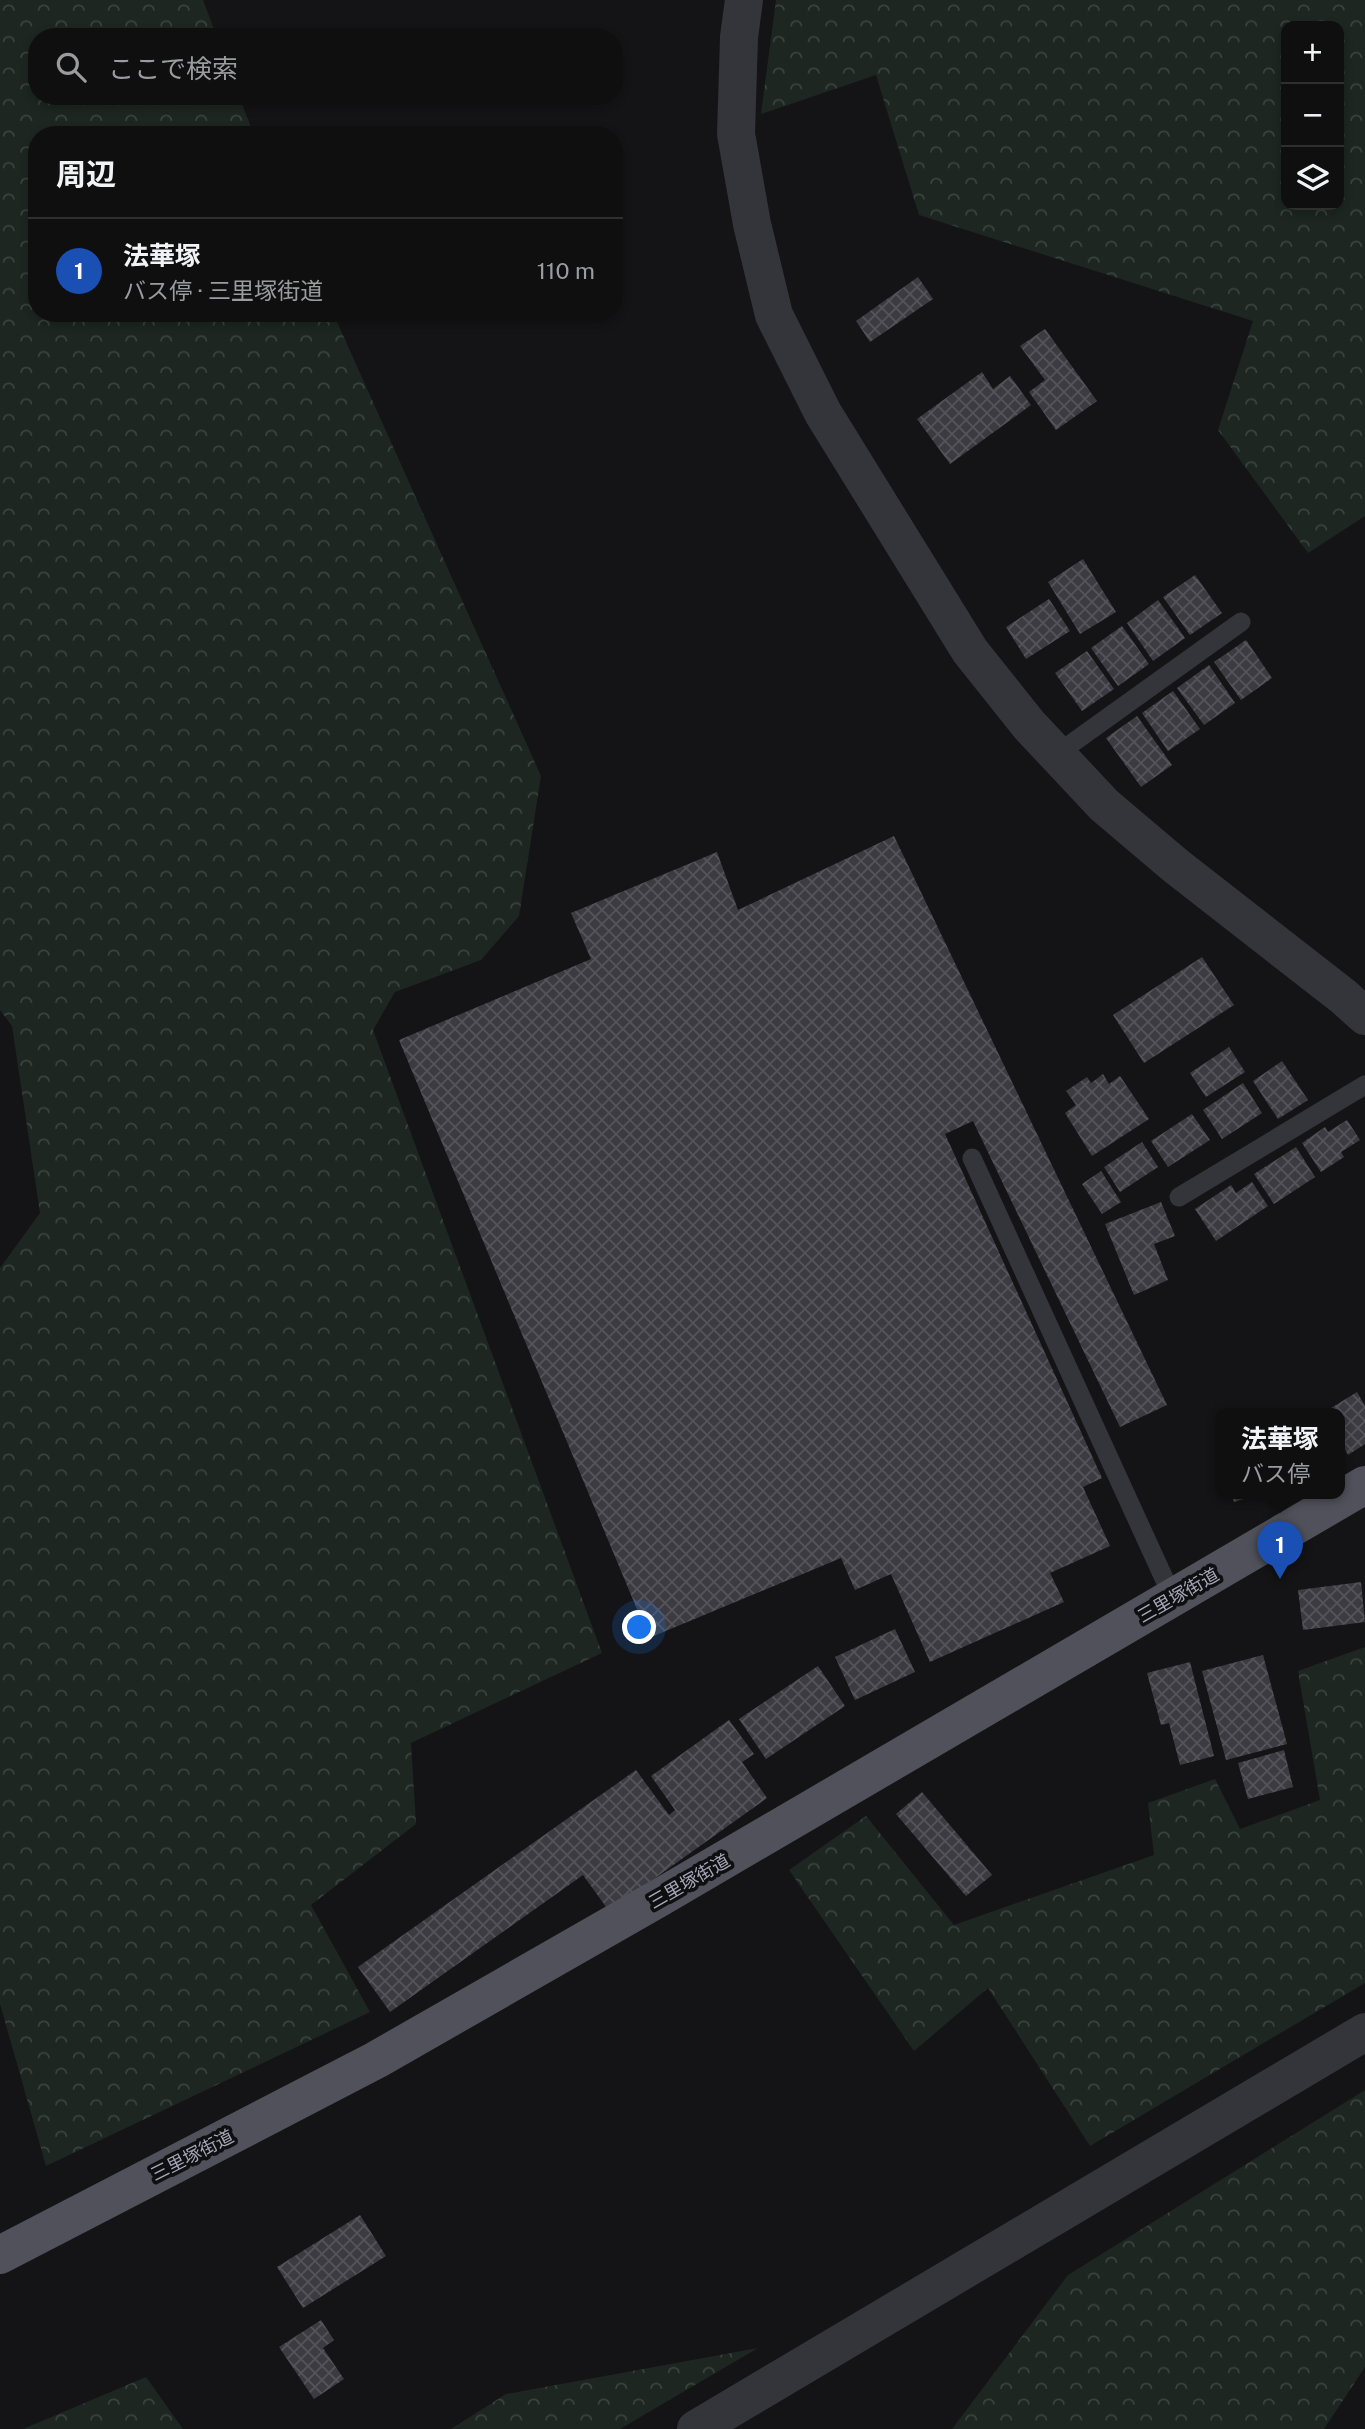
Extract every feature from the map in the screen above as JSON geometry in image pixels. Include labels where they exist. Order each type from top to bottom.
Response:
[{"type":"main road","name":"三里塚街道","points":[[1345,1497],[1365,1485]]},
{"type":"main road","name":"三里塚街道","points":[[0,2255],[376,2060],[1341,1499]]},
{"type":"street","points":[[744,0],[739,37],[736,134],[752,223],[774,315],[823,413],[970,651],[1029,724],[1104,805],[1166,858],[1365,1016]]},
{"type":"street","points":[[696,2429],[1365,2032]]},
{"type":"lane","points":[[1057,754],[1241,622]]},
{"type":"lane","points":[[1179,1197],[1365,1085]]},
{"type":"lane","points":[[972,1158],[1173,1598]]},
{"type":"green space","points":[[0,0],[203,0],[214,28],[28,28],[28,105],[242,105],[251,126],[28,126],[28,322],[337,322],[541,776],[519,916],[481,960],[395,992],[373,1030],[602,1653],[411,1743],[416,1824],[311,1905],[370,2012],[46,2166],[0,2004],[0,1268],[40,1213],[12,1026],[0,1010]]},
{"type":"green space","points":[[776,0],[1365,0],[1365,516],[1308,553],[1218,430],[1253,321],[919,215],[876,75],[761,114]]},
{"type":"green space","points":[[1365,1647],[1365,1983],[1090,2146],[988,1988],[914,2051],[789,1870],[866,1816],[954,1925],[1154,1855],[1148,1803],[1215,1779],[1240,1829],[1320,1800],[1298,1671]]},
{"type":"green space","points":[[1365,2090],[1365,2367],[1324,2429],[952,2429],[1068,2275]]},
{"type":"green space","points":[[758,2348],[620,2429],[451,2429],[506,2394]]},
{"type":"green space","points":[[146,2377],[183,2429],[23,2429]]},
{"type":"building","points":[[918,277],[933,299],[870,342],[856,321]]},
{"type":"building","points":[[1045,329],[1097,401],[1056,430],[1029,392],[1045,380],[1020,346]]},
{"type":"building","points":[[982,372],[993,389],[1010,376],[1031,405],[950,464],[917,419]]},
{"type":"building","points":[[1083,559],[1116,612],[1080,634],[1048,582]]},
{"type":"building","points":[[1195,575],[1222,613],[1190,635],[1163,597]]},
{"type":"building","points":[[1049,599],[1070,631],[1026,659],[1006,627]]},
{"type":"building","points":[[1158,600],[1185,638],[1153,661],[1127,623]]},
{"type":"building","points":[[1122,626],[1149,664],[1118,686],[1091,648]]},
{"type":"building","points":[[1246,640],[1272,678],[1241,700],[1214,662]]},
{"type":"building","points":[[1087,651],[1114,689],[1082,711],[1055,673]]},
{"type":"building","points":[[1209,665],[1235,703],[1204,725],[1177,688]]},
{"type":"building","points":[[1173,691],[1200,729],[1168,751],[1142,713]]},
{"type":"building","points":[[1137,716],[1172,765],[1141,787],[1106,738]]},
{"type":"building","points":[[894,836],[1167,1405],[1120,1427],[973,1121],[945,1134],[1102,1478],[1083,1487],[1110,1546],[1050,1573],[1064,1602],[930,1662],[891,1574],[855,1590],[841,1558],[649,1638],[399,1040],[591,959],[571,913],[717,852],[738,910]]},
{"type":"building","points":[[1202,957],[1234,1005],[1144,1063],[1113,1015]]},
{"type":"building","points":[[1229,1047],[1245,1072],[1206,1097],[1190,1073]]},
{"type":"building","points":[[1282,1061],[1308,1100],[1278,1119],[1253,1081]]},
{"type":"building","points":[[1103,1074],[1109,1084],[1120,1076],[1149,1119],[1092,1156],[1065,1113],[1076,1105],[1066,1091],[1087,1077],[1091,1083]]},
{"type":"building","points":[[1243,1083],[1262,1113],[1222,1139],[1203,1110]]},
{"type":"building","points":[[1192,1114],[1210,1140],[1168,1167],[1151,1141]]},
{"type":"building","points":[[1347,1120],[1360,1140],[1341,1152],[1344,1157],[1321,1172],[1302,1143],[1325,1127],[1328,1132]]},
{"type":"building","points":[[1142,1142],[1158,1167],[1120,1192],[1104,1167]]},
{"type":"building","points":[[1296,1147],[1315,1177],[1274,1204],[1254,1174]]},
{"type":"building","points":[[1101,1171],[1121,1202],[1102,1214],[1082,1184]]},
{"type":"building","points":[[1252,1182],[1268,1206],[1216,1241],[1195,1209],[1231,1185],[1236,1193]]},
{"type":"building","points":[[1161,1202],[1175,1236],[1154,1244],[1168,1280],[1134,1295],[1105,1224]]},
{"type":"building","points":[[1357,1392],[1365,1406],[1365,1444],[1348,1455],[1345,1450],[1345,1408],[1331,1408]]},
{"type":"building","points":[[1361,1582],[1365,1622],[1303,1630],[1298,1590]]},
{"type":"building","points":[[895,1629],[915,1672],[855,1700],[835,1657]]},
{"type":"building","points":[[1263,1655],[1287,1744],[1226,1760],[1202,1671]]},
{"type":"building","points":[[1190,1662],[1214,1756],[1180,1765],[1169,1723],[1161,1725],[1147,1673]]},
{"type":"building","points":[[818,1666],[845,1706],[766,1759],[739,1719]]},
{"type":"building","points":[[729,1720],[754,1754],[742,1762],[767,1798],[609,1911],[583,1875],[390,2012],[358,1967],[636,1770],[669,1815],[675,1810],[651,1776]]},
{"type":"building","points":[[1284,1750],[1293,1787],[1248,1799],[1238,1763]]},
{"type":"building","points":[[922,1792],[992,1875],[966,1896],[896,1814]]},
{"type":"building","points":[[360,2215],[386,2256],[303,2308],[277,2267]]},
{"type":"building","points":[[321,2320],[334,2340],[323,2348],[344,2379],[314,2399],[279,2347]]},
{"type":"place","name":"法華塚","points":[[1280,1579]]}]
